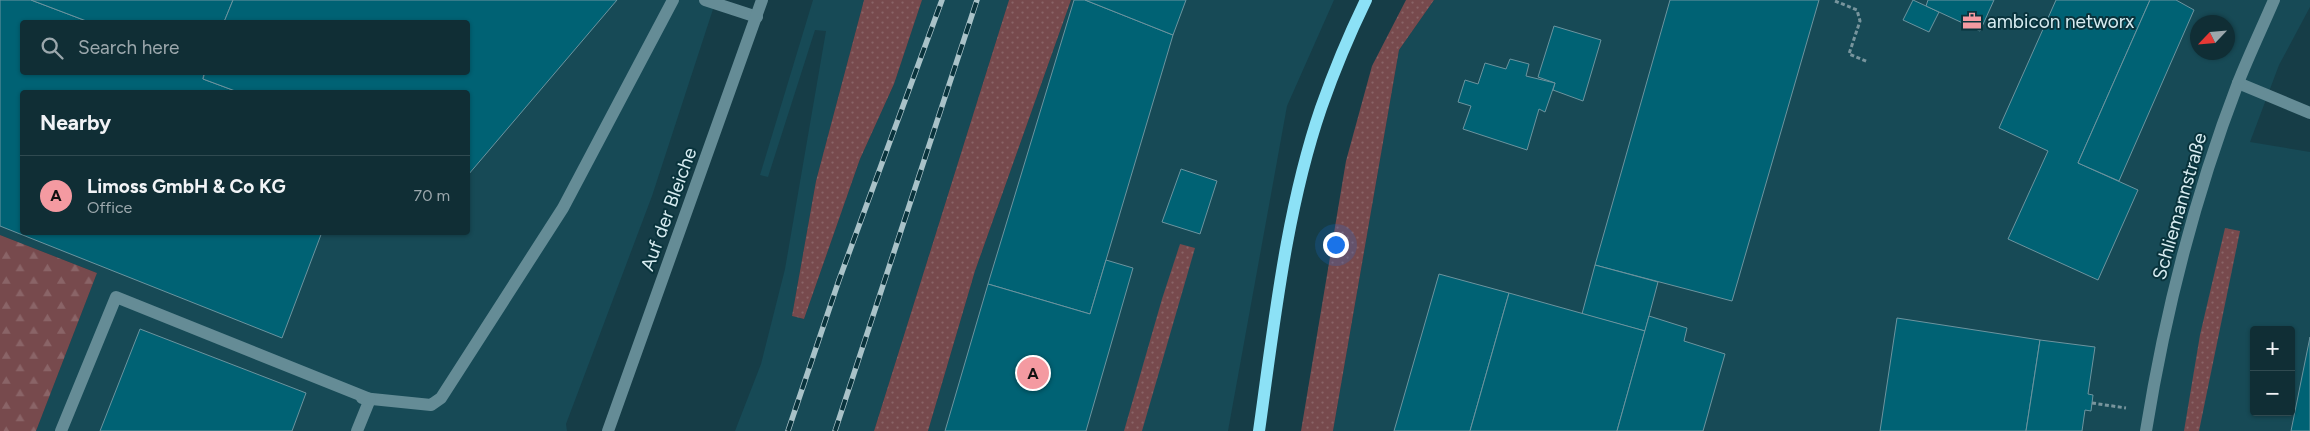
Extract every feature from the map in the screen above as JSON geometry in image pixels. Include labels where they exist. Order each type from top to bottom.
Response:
[{"type":"main road","points":[[1259,431],[1285,258],[1302,177],[1321,110],[1346,43],[1366,0]]},
{"type":"street","points":[[61,431],[116,297],[366,398],[431,405],[441,398],[563,208],[673,0]]},
{"type":"street","points":[[705,0],[757,17]]},
{"type":"street","name":"Auf der Bleiche","points":[[608,431],[762,0]]},
{"type":"street","name":"Schliemannstraße","points":[[2146,431],[2162,341],[2188,235],[2238,83],[2274,0]]},
{"type":"street","points":[[2238,83],[2310,113]]},
{"type":"street","points":[[357,431],[366,398]]},
{"type":"path","points":[[1835,1],[1857,10],[1860,22],[1849,54],[1868,62]]},
{"type":"path","points":[[2092,403],[2149,412]]},
{"type":"shaded area","points":[[0,0],[716,0],[652,196],[566,424],[567,431],[36,431],[97,273],[0,235]]},
{"type":"shaded area","points":[[813,0],[864,0],[816,181],[792,316],[804,319],[860,159],[894,84],[922,0],[1009,0],[874,431],[735,431],[761,364],[785,269],[826,31],[815,30],[768,177],[760,175]]},
{"type":"shaded area","points":[[1071,0],[1334,0],[1287,106],[1228,431],[928,431],[975,271]]},
{"type":"shaded area","points":[[1434,0],[2310,0],[2310,7],[2279,65],[2250,142],[2310,152],[2310,431],[1333,431],[1399,50]]},
{"type":"green space","points":[[864,0],[922,0],[894,84],[860,159],[804,319],[792,316],[816,181]]},
{"type":"green space","points":[[1009,0],[1071,0],[975,271],[928,431],[874,431]]},
{"type":"green space","points":[[1406,0],[1434,0],[1399,50],[1333,431],[1301,431],[1346,161],[1372,66]]},
{"type":"green space","points":[[2225,228],[2240,231],[2199,431],[2184,431],[2200,335]]},
{"type":"green space","points":[[0,235],[97,273],[36,431],[0,431]]},
{"type":"green space","points":[[1180,244],[1195,248],[1142,431],[1124,431],[1162,299]]},
{"type":"building","points":[[0,0],[31,0],[84,20],[20,20],[20,75],[204,75],[203,79],[233,90],[20,90],[20,234],[0,226]]},
{"type":"building","points":[[31,0],[233,0],[225,20],[84,20]]},
{"type":"building","points":[[233,0],[617,0],[470,173],[470,90],[233,90],[203,79],[204,75],[470,75],[470,20],[225,20]]},
{"type":"building","points":[[1074,0],[1085,0],[1173,35],[1090,314],[988,284]]},
{"type":"building","points":[[1085,0],[1186,0],[1173,35]]},
{"type":"building","points":[[1670,0],[1819,0],[1732,301],[1595,265]]},
{"type":"building","points":[[1913,0],[1939,12],[1929,32],[1903,20]]},
{"type":"building","name":"ambicon networx","points":[[1928,0],[1994,0],[1980,31],[1926,6]]},
{"type":"building","points":[[2056,0],[2150,0],[2078,163],[2138,190],[2098,280],[2008,239],[2048,151],[1999,128]]},
{"type":"building","points":[[2150,0],[2176,0],[2194,10],[2190,15],[2190,19],[2119,181],[2078,163]]},
{"type":"building","points":[[1554,26],[1601,40],[1583,101],[1553,90],[1555,83],[1538,77]]},
{"type":"building","points":[[1510,59],[1529,64],[1526,76],[1555,83],[1545,112],[1539,109],[1527,150],[1463,129],[1471,106],[1458,102],[1465,80],[1478,84],[1485,63],[1506,69]]},
{"type":"building","points":[[1181,169],[1217,181],[1200,234],[1162,222]]},
{"type":"building","points":[[23,235],[321,235],[282,338]]},
{"type":"building","points":[[1106,260],[1133,268],[1086,431],[945,431],[988,284],[1090,314]]},
{"type":"building","points":[[1595,265],[1658,282],[1645,331],[1582,314]]},
{"type":"building","points":[[1439,274],[1509,293],[1470,431],[1394,431]]},
{"type":"building","points":[[1509,293],[1645,331],[1617,431],[1470,431]]},
{"type":"building","points":[[1649,316],[1687,328],[1684,341],[1725,354],[1703,431],[1617,431]]},
{"type":"building","points":[[1897,318],[2040,340],[2026,431],[1880,431]]},
{"type":"building","points":[[140,329],[306,393],[292,431],[100,431]]},
{"type":"building","points":[[2310,337],[2310,431],[2291,431]]},
{"type":"building","points":[[2040,340],[2095,347],[2088,394],[2093,395],[2091,411],[2085,410],[2082,431],[2026,431]]},
{"type":"railway","points":[[788,431],[839,280],[942,0]]},
{"type":"railway","points":[[835,431],[977,0]]},
{"type":"place","name":"ambicon networx","points":[[1972,21]]},
{"type":"place","name":"Limoss GmbH & Co KG","points":[[1033,373]]}]
